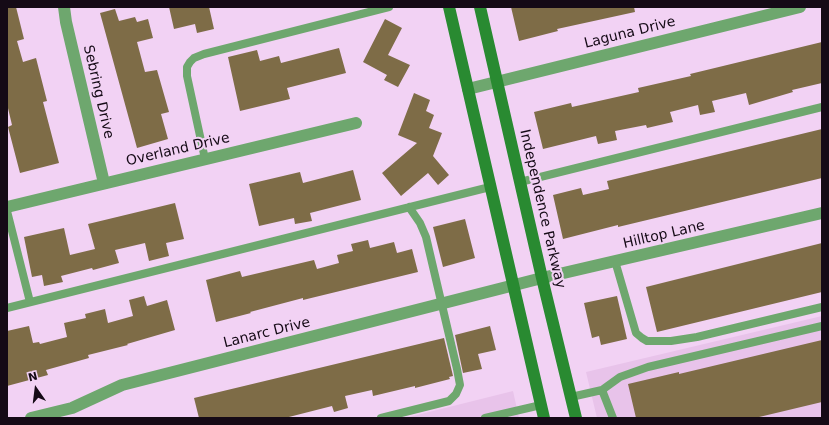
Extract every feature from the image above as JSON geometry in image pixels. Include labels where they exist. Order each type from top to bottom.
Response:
[{"type":"main road","points":[[449,7],[544,418]]},
{"type":"main road","name":"Independence Parkway","points":[[480,7],[542,278],[576,418]]},
{"type":"street","name":"Sebring Drive","points":[[64,7],[66,22],[104,183]]},
{"type":"street","name":"Laguna Drive","points":[[468,89],[800,7]]},
{"type":"street","name":"Overland Drive","points":[[7,207],[356,123]]},
{"type":"street","name":"Hilltop Lane","points":[[514,286],[542,278],[822,213]]},
{"type":"street","name":"Lanarc Drive","points":[[30,418],[72,408],[122,385],[514,286]]},
{"type":"lane","points":[[205,159],[186,76],[187,67],[194,58],[204,54],[389,7]]},
{"type":"lane","points":[[520,182],[822,107]]},
{"type":"lane","points":[[7,308],[490,187]]},
{"type":"lane","points":[[381,418],[449,401],[456,394],[460,385],[458,369],[441,304],[426,237],[420,223],[410,207]]},
{"type":"lane","points":[[7,211],[30,302]]},
{"type":"lane","points":[[615,261],[636,332],[647,341],[671,341],[698,337],[822,308]]},
{"type":"lane","points":[[571,397],[602,390],[620,377],[648,367],[822,326]]},
{"type":"lane","points":[[602,390],[613,418]]},
{"type":"lane","points":[[485,418],[498,417],[541,405]]},
{"type":"shaded area","points":[[822,316],[822,418],[597,418],[586,372]]},
{"type":"shaded area","points":[[513,391],[519,418],[405,418]]},
{"type":"building","points":[[7,7],[16,7],[24,39],[17,41],[23,62],[36,58],[47,101],[43,102],[59,163],[20,173],[8,127],[12,125],[7,104]]},
{"type":"building","points":[[169,7],[209,7],[214,29],[197,33],[195,24],[174,29]]},
{"type":"building","points":[[511,7],[634,7],[635,12],[557,29],[558,31],[519,41]]},
{"type":"building","points":[[115,9],[119,21],[135,17],[137,22],[148,19],[153,38],[137,42],[145,72],[157,70],[169,112],[161,114],[168,139],[137,148],[100,13]]},
{"type":"building","points":[[385,19],[402,28],[388,55],[410,65],[398,87],[384,80],[387,75],[363,62]]},
{"type":"building","points":[[822,42],[822,83],[792,90],[793,92],[749,105],[746,93],[712,101],[715,112],[700,115],[698,105],[670,112],[673,122],[647,128],[646,125],[615,131],[617,140],[598,144],[596,136],[543,149],[534,112],[571,103],[572,107],[639,92],[638,88],[691,76],[690,74]]},
{"type":"building","points":[[339,48],[346,73],[287,88],[290,99],[240,111],[228,57],[257,50],[260,61],[279,56],[281,63]]},
{"type":"building","points":[[414,93],[430,100],[426,111],[434,115],[429,128],[442,133],[433,156],[449,175],[438,185],[428,173],[401,196],[382,173],[417,143],[398,135]]},
{"type":"building","points":[[822,129],[822,178],[563,239],[553,195],[581,188],[583,195],[609,189],[607,181]]},
{"type":"building","points":[[353,170],[361,200],[310,213],[312,221],[295,224],[294,218],[259,226],[249,184],[300,172],[303,183]]},
{"type":"building","points":[[175,203],[184,239],[166,243],[169,256],[149,261],[145,243],[115,250],[119,263],[61,276],[63,282],[44,286],[42,275],[32,277],[24,237],[64,228],[70,255],[95,249],[88,224]]},
{"type":"building","points":[[465,219],[475,258],[443,267],[433,227]]},
{"type":"building","points":[[368,240],[370,248],[394,242],[397,253],[412,249],[418,272],[303,300],[303,298],[216,322],[206,280],[240,271],[242,277],[314,260],[317,269],[339,263],[337,255],[353,251],[351,244]]},
{"type":"building","points":[[822,243],[822,292],[657,332],[646,287]]},
{"type":"building","points":[[144,296],[147,306],[167,300],[175,330],[127,344],[128,345],[88,355],[89,358],[46,370],[48,375],[7,386],[7,331],[29,326],[33,343],[39,342],[40,344],[67,337],[64,323],[86,318],[85,314],[105,309],[108,323],[133,316],[129,300]]},
{"type":"building","points":[[617,296],[627,339],[601,345],[599,336],[592,338],[584,303]]},
{"type":"building","points":[[490,326],[496,350],[478,354],[482,369],[463,373],[455,335]]},
{"type":"building","points":[[444,338],[453,376],[449,377],[450,379],[415,388],[415,386],[373,396],[372,390],[345,396],[348,408],[334,412],[332,406],[285,418],[199,418],[194,398]]},
{"type":"building","points":[[822,340],[822,402],[755,418],[636,418],[628,384],[679,372],[679,374]]}]
